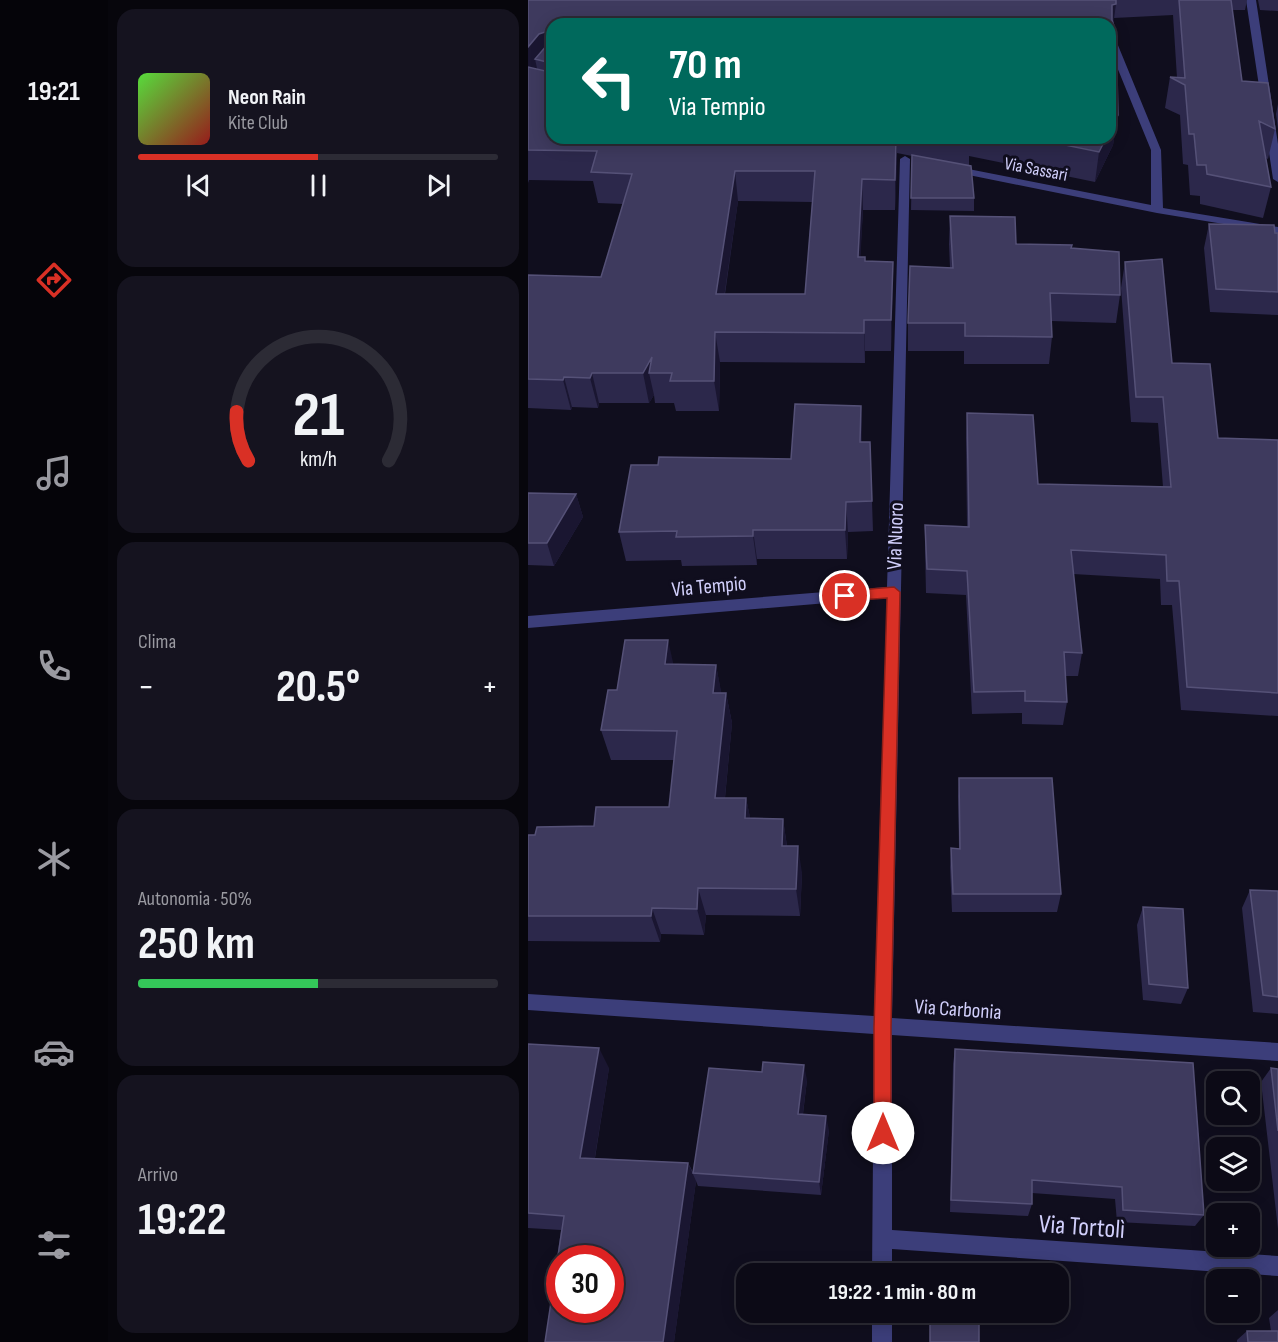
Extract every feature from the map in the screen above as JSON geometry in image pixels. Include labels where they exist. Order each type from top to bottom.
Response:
[{"type":"street","points":[[1251,0],[1278,179]]},
{"type":"street","points":[[1116,53],[1156,150],[1157,210]]},
{"type":"street","name":"Via Nuoro","points":[[882,1263],[883,1027],[905,159]]},
{"type":"street","name":"Via Sassari","points":[[940,166],[1157,210],[1278,230]]},
{"type":"street","name":"Via Tempio","points":[[528,622],[894,592]]},
{"type":"street","name":"Via Carbonia","points":[[528,1002],[1278,1052]]},
{"type":"street","name":"Via Tortolì","points":[[883,1239],[1278,1266]]},
{"type":"street","points":[[882,1323],[882,1342]]},
{"type":"building","points":[[528,0],[1116,0],[1116,4],[1112,5],[1112,18],[546,18],[546,33],[539,34],[528,47]]},
{"type":"building","points":[[1179,0],[1231,0],[1242,81],[1268,83],[1275,129],[1259,121],[1271,187],[1207,174],[1206,165],[1197,165],[1194,134],[1189,134],[1185,85],[1170,77],[1185,78]]},
{"type":"building","points":[[1116,32],[1118,115],[1116,119]]},
{"type":"building","points":[[546,46],[546,62],[535,59]]},
{"type":"building","points":[[528,67],[545,71],[546,144],[896,144],[895,180],[862,179],[858,257],[865,257],[865,261],[893,262],[891,320],[864,320],[864,333],[715,332],[714,381],[670,381],[672,373],[649,373],[652,357],[643,373],[592,373],[590,378],[564,377],[563,380],[528,379],[528,275],[601,277],[632,174],[591,172],[597,151],[528,150]],"holes":[[[735,171],[815,171],[805,294],[716,294]]]},
{"type":"building","points":[[1060,144],[1103,144],[1099,152]]},
{"type":"building","points":[[912,155],[971,166],[974,198],[911,198]]},
{"type":"building","points":[[950,216],[1015,217],[1016,244],[1072,245],[1071,248],[1119,252],[1120,295],[1050,293],[1052,337],[965,336],[965,323],[908,323],[910,266],[953,268]]},
{"type":"building","points":[[1209,224],[1274,225],[1275,233],[1278,233],[1278,292],[1216,289]]},
{"type":"building","points":[[1162,259],[1172,363],[1210,364],[1218,438],[1278,440],[1278,693],[1187,687],[1179,581],[1167,581],[1166,555],[1071,550],[1082,653],[1064,652],[1067,702],[1025,701],[1025,691],[974,692],[967,571],[927,569],[925,525],[969,527],[967,413],[1033,415],[1038,484],[1171,487],[1163,397],[1136,397],[1125,262]]},
{"type":"building","points":[[795,404],[861,406],[860,442],[870,442],[872,501],[846,502],[845,530],[753,530],[753,536],[676,537],[677,531],[619,532],[631,465],[658,465],[659,457],[791,459]]},
{"type":"building","points":[[528,493],[576,494],[547,543],[528,543]]},
{"type":"building","points":[[625,640],[668,640],[665,664],[716,665],[713,693],[726,693],[715,798],[746,798],[745,818],[783,819],[782,846],[798,846],[796,889],[698,888],[697,909],[652,908],[651,916],[528,916],[528,835],[535,835],[537,827],[594,826],[596,807],[669,807],[677,731],[601,730],[608,690],[617,690]]},
{"type":"building","points":[[959,778],[1052,778],[1061,894],[953,894],[951,848],[960,849]]},
{"type":"building","points":[[1250,890],[1278,891],[1278,997],[1263,995]]},
{"type":"building","points":[[1143,907],[1183,909],[1188,988],[1149,984]]},
{"type":"building","points":[[528,1044],[599,1048],[580,1158],[688,1163],[663,1342],[545,1342],[548,1323],[624,1323],[624,1245],[560,1245],[564,1216],[528,1213]]},
{"type":"building","points":[[955,1049],[1193,1063],[1204,1215],[1123,1210],[1122,1187],[1032,1180],[1032,1204],[951,1200]]},
{"type":"building","points":[[763,1062],[804,1065],[798,1114],[826,1116],[819,1182],[693,1173],[709,1068],[762,1072]]},
{"type":"building","points":[[1271,1068],[1278,1069],[1278,1131]]},
{"type":"building","points":[[930,1323],[979,1323],[979,1342],[930,1342]]},
{"type":"building","points":[[1247,1331],[1278,1331],[1278,1342],[1248,1342]]},
{"type":"route","points":[[845,596],[894,592],[883,1027],[883,1133]]}]
